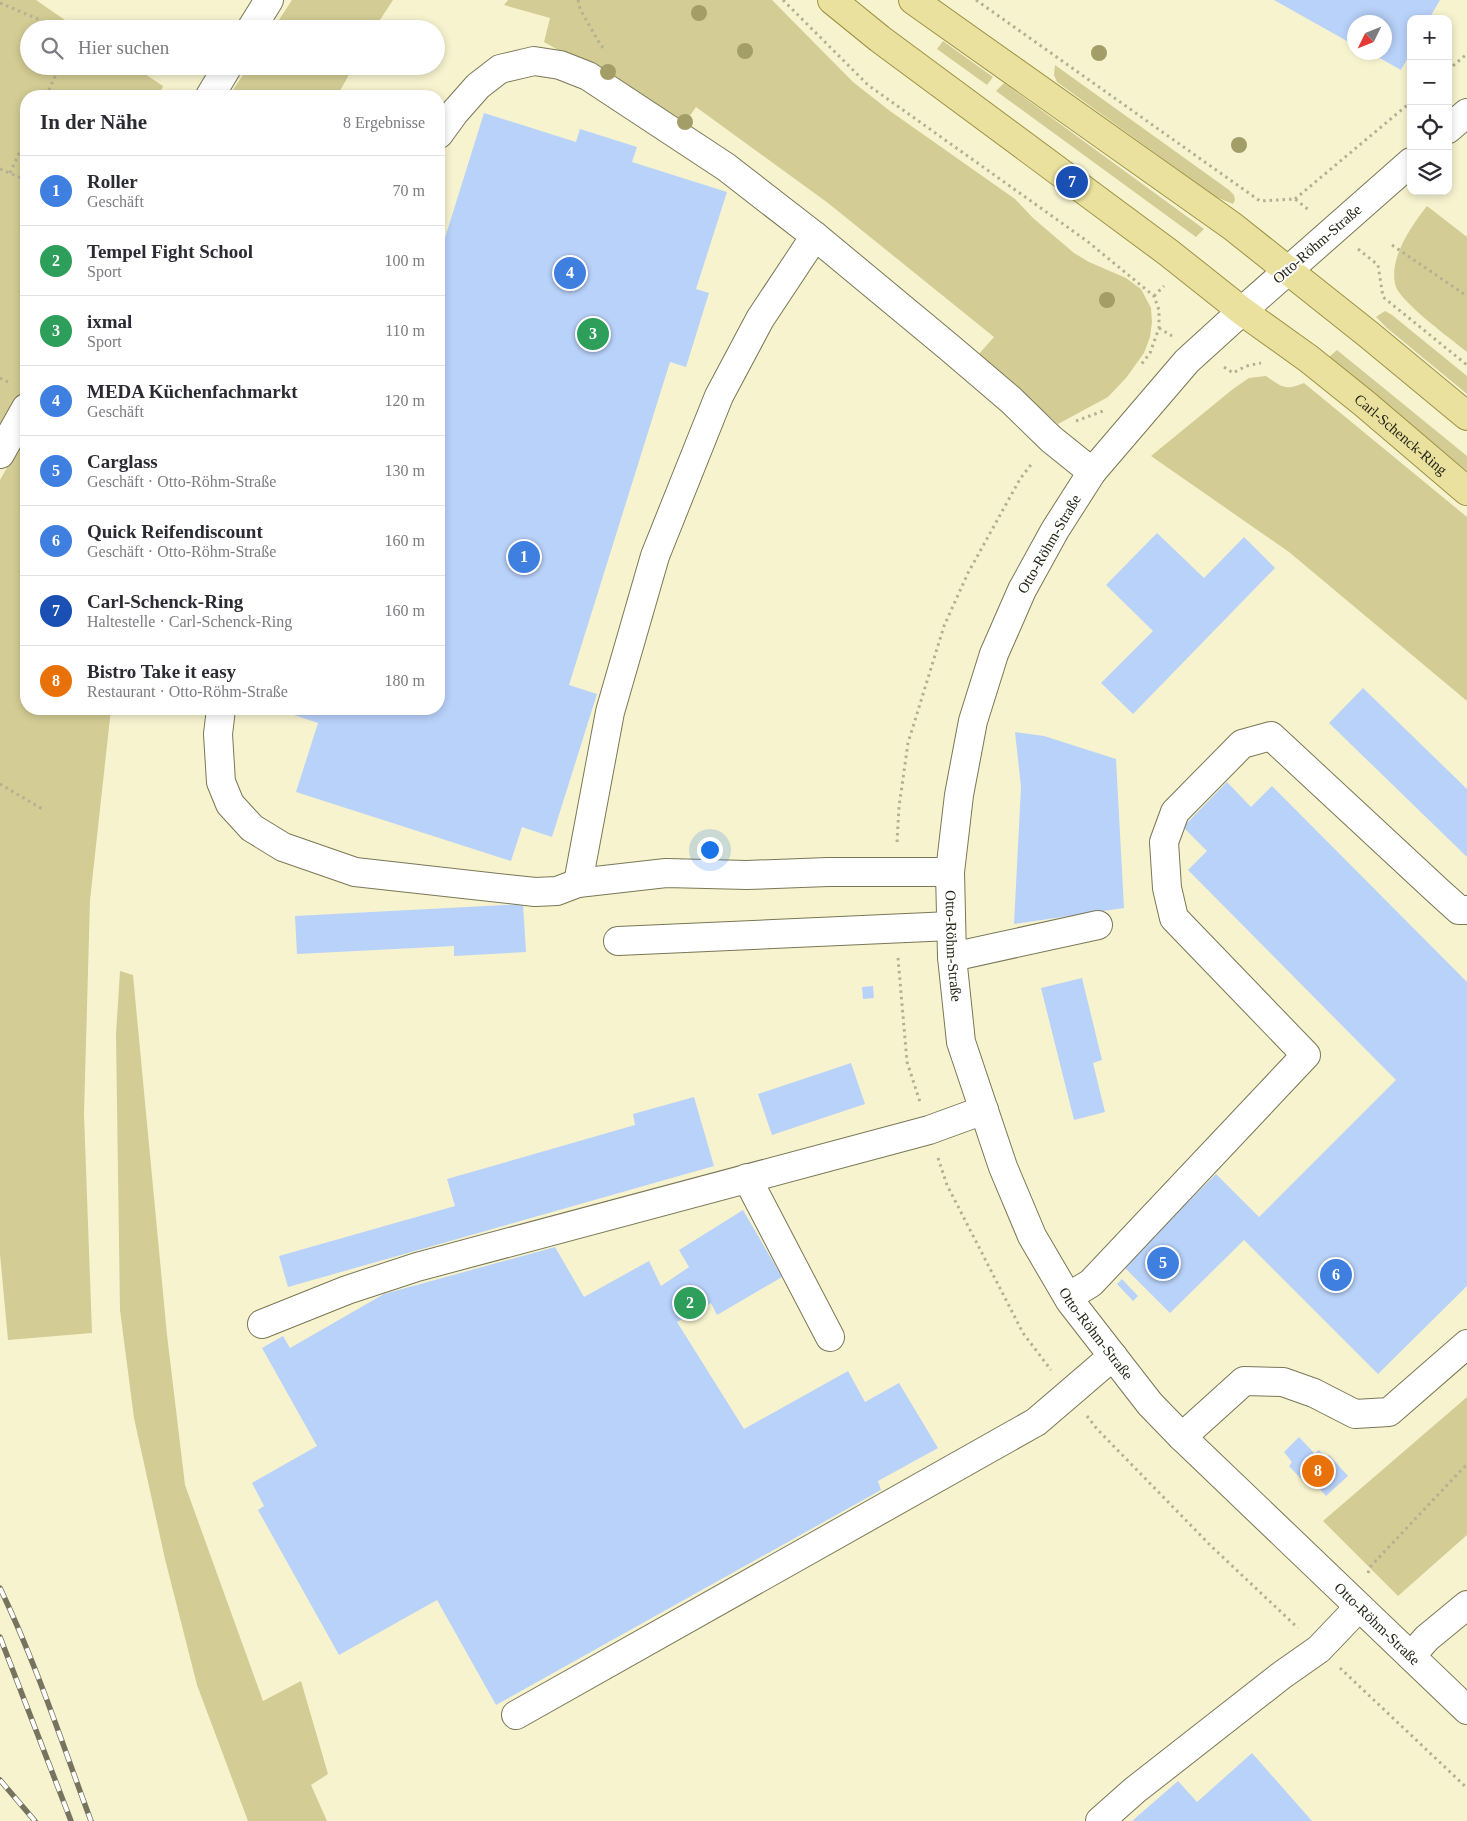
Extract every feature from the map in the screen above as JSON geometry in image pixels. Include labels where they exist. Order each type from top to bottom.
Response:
[{"type":"main road","name":"Carl-Schenck-Ring","points":[[832,0],[888,45],[1169,253],[1242,311],[1309,359],[1467,491]]},
{"type":"main road","points":[[913,0],[1232,226],[1368,334],[1467,416]]},
{"type":"street","points":[[257,20],[269,0]]},
{"type":"street","points":[[445,126],[478,86],[500,69],[534,61],[560,66],[588,76],[726,167],[815,236],[1011,400],[1051,439],[1092,472]]},
{"type":"street","points":[[214,90],[223,75]]},
{"type":"street","points":[[1452,126],[1467,113]]},
{"type":"street","name":"Otto-Röhm-Straße","points":[[1407,165],[1287,270],[1174,375],[1092,472],[1055,530],[1022,590],[994,654],[972,721],[959,795],[950,872],[952,957],[961,1042],[1003,1167],[1032,1236],[1068,1297],[1150,1404],[1182,1437],[1467,1710]]},
{"type":"street","points":[[578,884],[610,712],[655,556],[718,396],[760,320],[815,236]]},
{"type":"street","points":[[0,454],[20,419]]},
{"type":"street","points":[[220,715],[218,734],[221,782],[230,804],[252,828],[283,848],[355,872],[535,892],[557,891],[578,884],[666,873],[747,875],[950,872]]},
{"type":"street","points":[[1068,1297],[1091,1283],[1306,1055],[1174,918],[1170,903],[1164,842],[1175,812],[1242,744],[1271,736],[1459,910],[1467,910]]},
{"type":"street","points":[[952,957],[1098,925]]},
{"type":"street","points":[[618,942],[951,926]]},
{"type":"street","points":[[262,1324],[347,1290],[417,1266],[929,1130],[984,1110]]},
{"type":"street","points":[[746,1178],[830,1338]]},
{"type":"street","points":[[1182,1437],[1244,1381],[1283,1382],[1314,1393],[1355,1414],[1389,1412],[1467,1344]]},
{"type":"street","points":[[516,1715],[1036,1422],[1113,1356]]},
{"type":"street","points":[[1411,1656],[1427,1638],[1467,1605]]},
{"type":"street","points":[[1100,1821],[1166,1766],[1282,1675],[1319,1649],[1359,1607]]},
{"type":"path","points":[[783,0],[868,85],[1087,241],[1155,294],[1161,329],[1150,353],[1139,368]]},
{"type":"path","points":[[976,0],[1260,201],[1295,199],[1407,105]]},
{"type":"path","points":[[0,3],[41,20]]},
{"type":"path","points":[[1452,67],[1467,54]]},
{"type":"path","points":[[49,90],[56,75]]},
{"type":"path","points":[[10,173],[20,151]]},
{"type":"path","points":[[0,169],[20,177]]},
{"type":"path","points":[[1295,199],[1305,207]]},
{"type":"path","points":[[1392,245],[1467,296]]},
{"type":"path","points":[[1368,257],[1378,265],[1383,297],[1467,365]]},
{"type":"path","points":[[1222,366],[1233,373],[1246,366],[1261,362],[1268,366]]},
{"type":"path","points":[[896,872],[899,807],[908,743],[944,626],[968,573],[1020,479],[1051,439],[1064,426],[1105,411]]},
{"type":"path","points":[[0,784],[44,810]]},
{"type":"path","points":[[896,928],[907,1062],[947,1185],[1023,1333],[1097,1428],[1198,1532],[1467,1788]]},
{"type":"path","points":[[1367,1580],[1370,1567],[1467,1464]]},
{"type":"shaded area","points":[[0,0],[36,0],[65,20],[20,20],[20,75],[146,75],[163,86],[161,90],[20,90],[20,397],[0,441]]},
{"type":"shaded area","points":[[292,0],[393,0],[380,20],[279,20]]},
{"type":"shaded area","points":[[508,0],[772,0],[853,82],[890,111],[1015,199],[1033,218],[1074,253],[1089,262],[1126,278],[1141,289],[1151,308],[1152,322],[1150,337],[1144,353],[1126,378],[1108,397],[1058,424],[979,354],[994,337],[828,203],[696,107],[680,130],[588,67],[544,42],[550,18],[504,5]]},
{"type":"shaded area","points":[[943,41],[993,77],[987,85],[937,49]]},
{"type":"shaded area","points":[[1055,65],[1229,190],[1234,195],[1235,200],[1233,204],[1216,197],[1057,82],[1054,75]]},
{"type":"shaded area","points":[[243,75],[349,75],[340,90],[233,90]]},
{"type":"shaded area","points":[[1004,83],[1204,229],[1196,237],[996,91]]},
{"type":"shaded area","points":[[1427,206],[1467,237],[1467,352],[1407,302],[1396,287],[1394,277],[1395,266],[1402,243]]},
{"type":"shaded area","points":[[1385,311],[1467,376],[1467,394],[1376,317]]},
{"type":"shaded area","points":[[1337,350],[1467,456],[1467,471],[1328,358]]},
{"type":"shaded area","points":[[1266,376],[1284,387],[1292,387],[1304,383],[1467,517],[1467,701],[1289,552],[1151,456],[1233,389],[1249,378]]},
{"type":"shaded area","points":[[20,445],[20,715],[110,715],[90,900],[84,1114],[92,1333],[8,1340],[0,1254],[0,480]]},
{"type":"shaded area","points":[[120,971],[133,975],[167,1335],[185,1485],[263,1701],[301,1681],[328,1774],[311,1785],[327,1821],[248,1821],[197,1685],[165,1559],[134,1418],[120,1310],[116,1034]]},
{"type":"shaded area","points":[[1467,1397],[1467,1535],[1398,1596],[1323,1521]]},
{"type":"building","points":[[1274,0],[1440,0],[1431,15],[1407,15],[1407,59],[1401,70],[1383,60],[1392,60],[1392,15],[1347,15],[1347,41]]},
{"type":"building","points":[[484,113],[576,142],[580,129],[637,147],[632,162],[727,192],[696,289],[709,293],[686,367],[670,362],[569,685],[597,694],[552,837],[522,827],[511,861],[296,792],[318,723],[294,715],[445,715],[445,238]]},
{"type":"building","points":[[1157,533],[1204,578],[1244,537],[1275,568],[1133,714],[1101,683],[1153,631],[1106,585]]},
{"type":"building","points":[[1363,688],[1467,789],[1467,857],[1329,723]]},
{"type":"building","points":[[1015,732],[1044,736],[1116,759],[1124,908],[1014,924],[1021,787]]},
{"type":"building","points":[[1227,782],[1251,807],[1272,786],[1467,982],[1467,1286],[1378,1374],[1244,1240],[1170,1313],[1123,1266],[1216,1174],[1259,1217],[1396,1080],[1188,870],[1207,851],[1183,827]]},
{"type":"building","points":[[523,904],[526,952],[454,956],[454,946],[297,954],[295,916]]},
{"type":"building","points":[[1082,978],[1102,1060],[1093,1063],[1105,1112],[1074,1120],[1041,988]]},
{"type":"building","points":[[873,986],[874,998],[863,999],[862,987]]},
{"type":"building","points":[[851,1063],[865,1104],[772,1135],[758,1094]]},
{"type":"building","points":[[694,1097],[714,1166],[288,1287],[279,1256],[455,1206],[447,1179],[635,1125],[633,1114]]},
{"type":"building","points":[[743,1210],[782,1277],[717,1315],[711,1303],[677,1322],[744,1429],[848,1371],[865,1402],[899,1383],[938,1448],[878,1481],[881,1490],[496,1705],[437,1600],[339,1655],[258,1510],[264,1506],[252,1483],[317,1446],[262,1348],[283,1336],[290,1348],[384,1294],[555,1247],[584,1297],[649,1261],[661,1286],[689,1267],[679,1250]]},
{"type":"building","points":[[1122,1279],[1138,1296],[1133,1301],[1117,1284]]},
{"type":"building","points":[[1299,1437],[1315,1454],[1319,1450],[1325,1458],[1329,1455],[1348,1476],[1326,1496],[1308,1476],[1303,1481],[1289,1466],[1292,1462],[1284,1452]]},
{"type":"building","points":[[1252,1753],[1312,1821],[1132,1821],[1178,1781],[1197,1802]]},
{"type":"railway","points":[[0,1588],[37,1674],[91,1821]]},
{"type":"railway","points":[[0,1637],[71,1821]]},
{"type":"railway","points":[[0,1780],[35,1821]]},
{"type":"place","name":"Carl-Schenck-Ring","points":[[1072,182]]},
{"type":"place","name":"MEDA Küchenfachmarkt","points":[[570,273]]},
{"type":"place","name":"ixmal","points":[[593,334]]},
{"type":"place","name":"Roller","points":[[524,557]]},
{"type":"place","name":"Carglass","points":[[1163,1263]]},
{"type":"place","name":"Quick Reifendiscount","points":[[1336,1275]]},
{"type":"place","name":"Tempel Fight School","points":[[690,1303]]},
{"type":"place","name":"Bistro Take it easy","points":[[1318,1471]]}]
